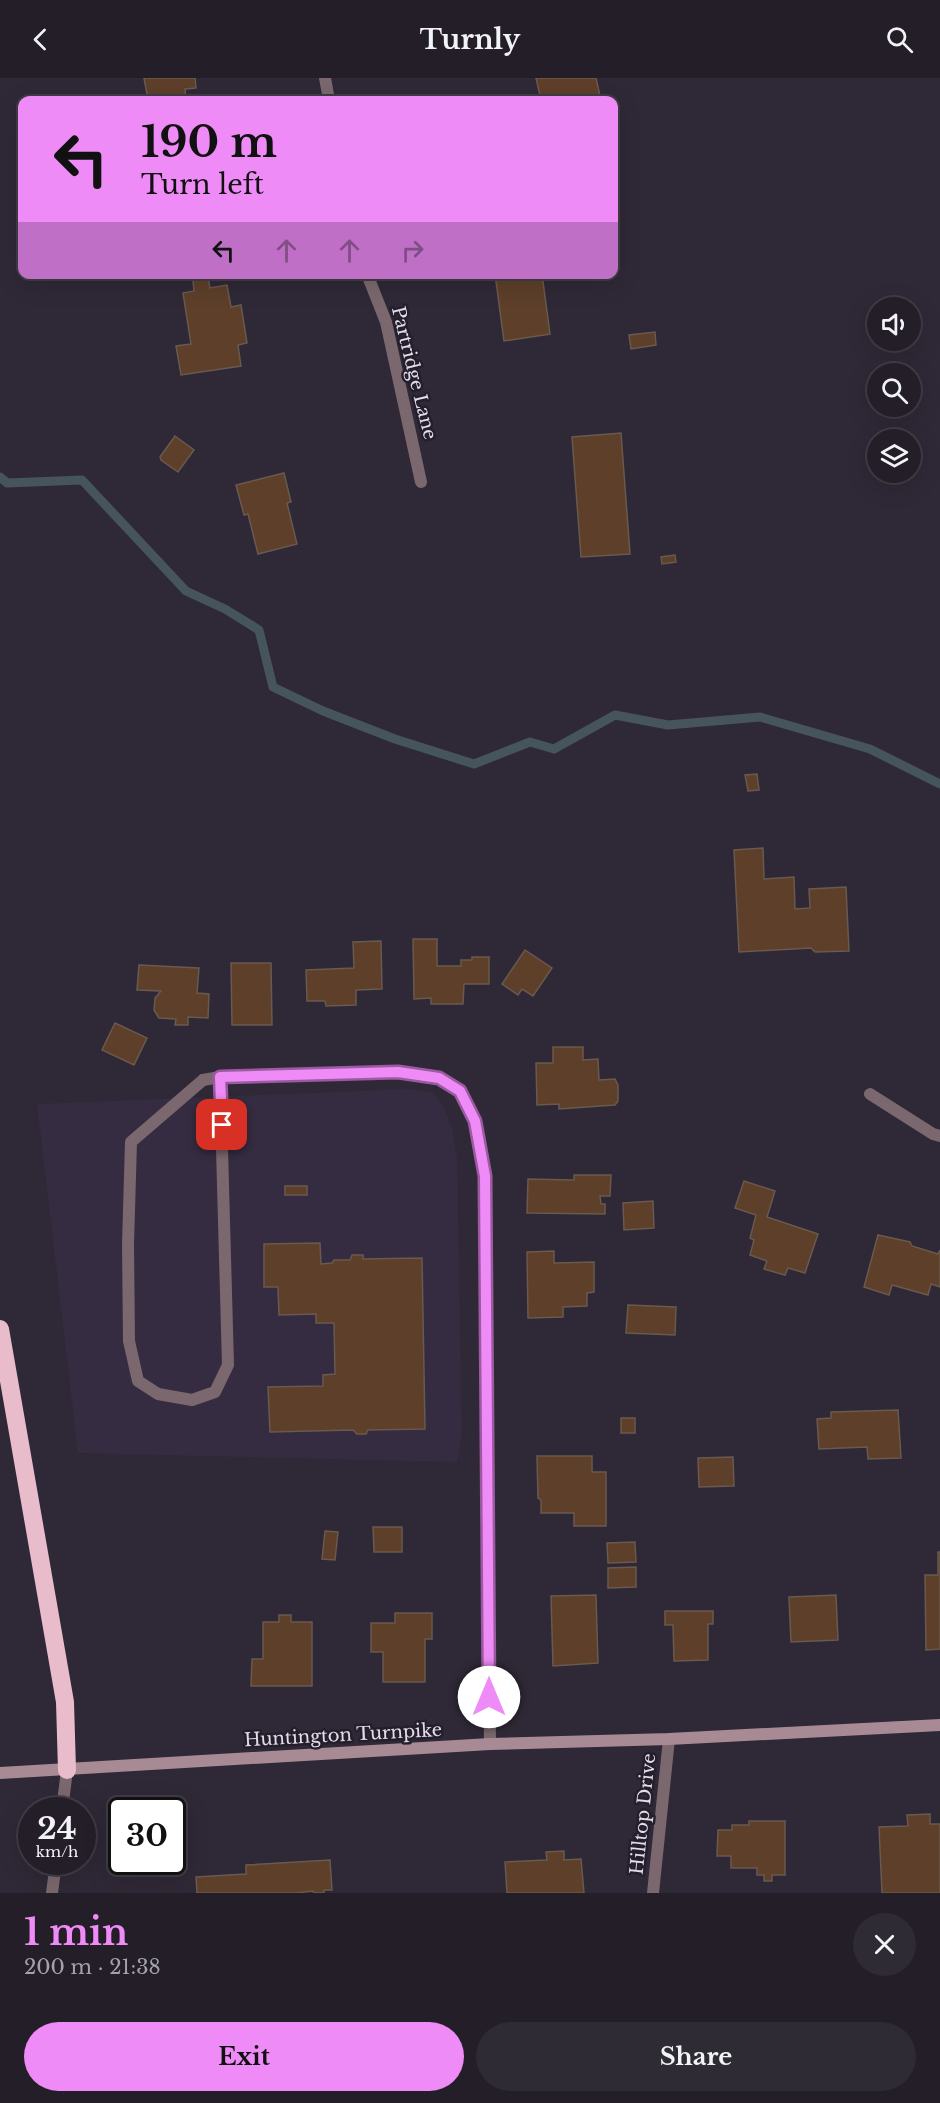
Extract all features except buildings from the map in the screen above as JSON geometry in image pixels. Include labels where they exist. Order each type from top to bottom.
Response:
[{"type":"highway","points":[[0,1329],[65,1702],[67,1770]]},
{"type":"main road","name":"Huntington Turnpike","points":[[0,1773],[490,1744],[669,1739],[940,1725]]},
{"type":"street","points":[[326,78],[328,96]]},
{"type":"street","name":"Partridge Lane","points":[[369,279],[386,322],[421,482]]},
{"type":"street","points":[[220,1077],[228,1365],[215,1392],[192,1400],[158,1394],[138,1381],[129,1341],[128,1244],[131,1142],[203,1080],[220,1077],[398,1072],[439,1078],[460,1091],[475,1121],[485,1176],[490,1744]]},
{"type":"street","points":[[870,1094],[933,1134],[940,1136]]},
{"type":"street","name":"Hilltop Drive","points":[[653,1893],[669,1739]]},
{"type":"street","points":[[64,1797],[67,1770]]},
{"type":"street","points":[[52,1893],[54,1875]]},
{"type":"shaded area","points":[[409,1089],[432,1092],[444,1107],[452,1129],[457,1159],[462,1435],[457,1462],[78,1453],[37,1104]]},
{"type":"waterway","points":[[0,477],[7,483],[82,480],[186,591],[225,609],[259,630],[273,687],[323,711],[395,739],[474,764],[530,742],[554,749],[615,715],[668,725],[760,717],[870,749],[940,784]]},
{"type":"route","points":[[222,1125],[220,1077],[398,1072],[439,1078],[460,1091],[475,1121],[485,1176],[489,1697]]}]
